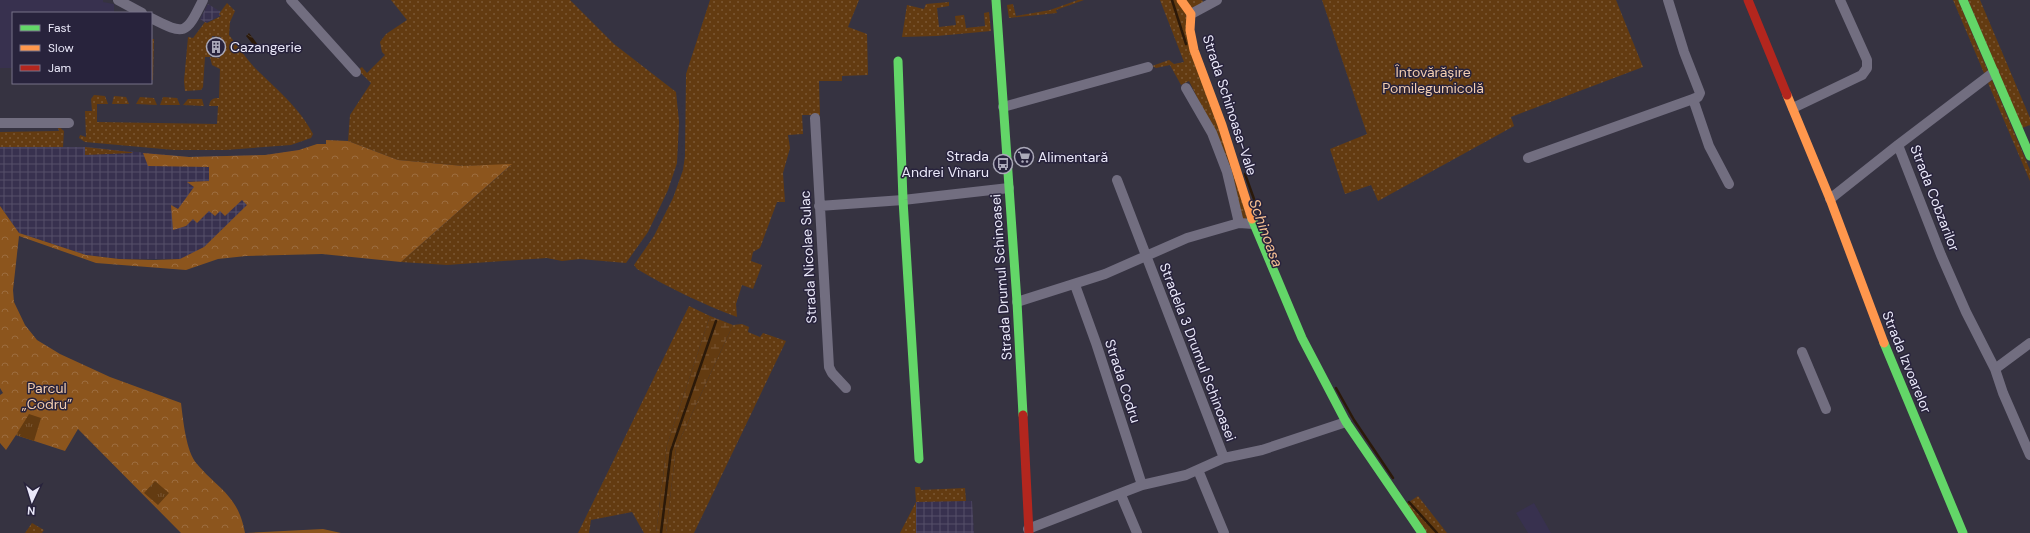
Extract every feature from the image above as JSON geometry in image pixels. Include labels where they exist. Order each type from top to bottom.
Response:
[{"type":"street","points":[[118,0],[140,12]]},
{"type":"street","points":[[152,18],[176,30],[182,30],[188,27],[193,21],[203,0]]},
{"type":"street","points":[[291,0],[356,72]]},
{"type":"street","name":"Strada Drumul Schinoasei","points":[[996,0],[1017,302],[1028,531],[1121,495],[1142,485],[1198,470],[1210,463],[1224,458]]},
{"type":"street","points":[[1181,0],[1191,14],[1217,0]]},
{"type":"street","points":[[1528,158],[1698,97],[1700,93],[1684,52],[1668,0]]},
{"type":"street","name":"Strada Izvoarelor","points":[[1748,0],[1830,199],[1898,380],[1963,533]]},
{"type":"street","points":[[1793,108],[1862,75],[1867,68],[1867,60],[1840,0]]},
{"type":"street","points":[[1963,0],[2030,156]]},
{"type":"street","name":"Strada Schinoasa-Vale","points":[[1191,14],[1190,30],[1194,50],[1222,125],[1254,224],[1302,338],[1346,422],[1422,533]]},
{"type":"street","points":[[898,61],[903,200],[919,459]]},
{"type":"street","points":[[1003,107],[1148,67]]},
{"type":"street","name":"Strada Cobzarilor","points":[[1994,72],[1898,144],[1944,262],[1966,312],[1995,369],[2002,393],[2030,455]]},
{"type":"street","points":[[1186,88],[1214,140],[1227,172],[1239,223]]},
{"type":"street","points":[[1693,99],[1709,146],[1729,184]]},
{"type":"street","name":"Strada Nicolae Sulac","points":[[815,118],[829,367],[832,373],[846,388]]},
{"type":"street","points":[[0,123],[69,123]]},
{"type":"street","points":[[2020,134],[2030,129]]},
{"type":"street","points":[[1830,199],[1898,144]]},
{"type":"street","name":"Stradela 3 Drumul Schinoasei","points":[[1117,180],[1224,458]]},
{"type":"street","points":[[819,206],[903,200],[1009,188]]},
{"type":"street","name":"Stradela 3 Drumul Schinoasei","points":[[1017,302],[1075,285],[1187,238],[1239,223],[1254,224]]},
{"type":"street","name":"Strada Codru","points":[[1075,285],[1096,342],[1142,485]]},
{"type":"street","points":[[1995,369],[2030,343]]},
{"type":"street","points":[[1802,352],[1826,409]]},
{"type":"street","points":[[1224,458],[1262,450],[1346,422]]},
{"type":"street","points":[[1198,470],[1224,533]]},
{"type":"street","points":[[1121,495],[1137,533]]},
{"type":"shaded area","points":[[0,0],[103,0],[103,2],[114,4],[114,12],[12,12],[12,68],[0,68]]},
{"type":"shaded area","points":[[208,4],[221,12],[221,15],[206,23],[200,19]]},
{"type":"shaded area","points":[[0,147],[85,147],[189,157],[265,155],[299,150],[205,257],[180,259],[119,259],[86,255],[19,233],[0,206]]},
{"type":"shaded area","points":[[916,501],[972,501],[974,533],[916,533]]},
{"type":"shaded area","points":[[1534,503],[1551,533],[1528,533],[1516,513]]},
{"type":"green space","points":[[391,0],[570,0],[614,44],[676,92],[679,122],[677,163],[668,190],[648,232],[626,263],[580,259],[562,261],[547,258],[447,265],[401,262],[511,165],[463,166],[398,160],[348,141],[350,115],[371,83],[358,70],[362,67],[367,73],[385,55],[382,52],[380,42],[386,34],[407,20]]},
{"type":"green space","points":[[710,0],[859,0],[848,27],[867,34],[868,75],[842,76],[842,81],[819,81],[820,115],[802,115],[803,134],[788,135],[790,148],[783,173],[785,202],[777,202],[760,248],[753,252],[751,261],[762,265],[753,289],[742,285],[736,304],[737,317],[711,307],[661,283],[637,269],[634,265],[654,236],[673,198],[683,170],[685,156],[686,74]]},
{"type":"green space","points":[[1078,0],[1084,0],[1056,10],[1057,13],[1009,18],[1007,5],[1013,4],[1016,16],[1050,10]]},
{"type":"green space","points":[[1160,0],[1202,0],[1204,3],[1185,11],[1247,218],[1244,220],[1240,218],[1213,129],[1189,81],[1181,85],[1170,65],[1156,68],[1152,66],[1169,60],[1174,64],[1184,62]]},
{"type":"green space","name":"Întovărășire Pomilegumicolă","points":[[1322,0],[1616,0],[1643,67],[1511,117],[1514,126],[1378,201],[1371,185],[1345,194],[1330,149],[1367,134]]},
{"type":"green space","points":[[1953,0],[1958,0],[1988,71],[1984,73]]},
{"type":"green space","points":[[1968,0],[1980,0],[2030,118],[2030,125],[2022,128]]},
{"type":"green space","points":[[949,2],[949,6],[937,8],[939,27],[956,25],[955,16],[964,15],[966,28],[985,26],[984,13],[989,12],[991,31],[937,36],[902,37],[907,5],[924,9],[926,4]]},
{"type":"green space","points":[[227,3],[235,11],[230,22],[229,35],[254,67],[294,106],[313,134],[311,138],[291,145],[225,150],[174,150],[85,142],[79,138],[80,135],[86,137],[85,111],[92,111],[91,99],[94,95],[105,96],[108,104],[97,104],[97,122],[217,124],[218,106],[209,106],[212,99],[219,98],[220,69],[212,65],[210,57],[205,57],[203,87],[201,90],[185,91],[184,81],[188,37],[193,38],[205,22],[207,23],[221,16],[219,14]],"holes":[[[212,36],[221,37],[220,58],[210,57]]]},
{"type":"green space","points":[[152,39],[154,39],[153,80]]},
{"type":"green space","points":[[1992,80],[2030,170],[2030,181],[1988,83]]},
{"type":"green space","points":[[114,96],[126,97],[129,104],[112,104]]},
{"type":"green space","points":[[140,97],[154,98],[157,105],[136,104]]},
{"type":"green space","points":[[163,97],[177,98],[180,105],[160,105]]},
{"type":"green space","points":[[188,99],[202,99],[204,106],[183,105]]},
{"type":"green space","points":[[57,125],[64,131],[63,147],[0,147],[0,132],[59,131]]},
{"type":"green space","name":"Parcul „Codru”","points":[[326,140],[348,141],[398,160],[463,166],[512,164],[401,262],[322,254],[246,256],[218,259],[186,270],[96,263],[19,236],[13,290],[14,302],[25,325],[37,340],[60,354],[110,377],[181,403],[186,435],[193,459],[233,501],[242,520],[245,533],[181,533],[78,429],[65,451],[16,435],[6,450],[0,443],[0,395],[3,393],[0,388],[0,206],[19,233],[86,255],[119,259],[180,259],[204,247],[247,205],[242,200],[225,216],[220,211],[215,216],[209,211],[197,223],[193,219],[186,226],[173,230],[171,205],[178,209],[194,187],[187,182],[209,181],[209,167],[148,166],[143,153],[189,157],[265,155],[299,150],[317,144],[326,144]]},
{"type":"green space","points":[[85,147],[131,152],[133,153],[85,155]]},
{"type":"green space","points":[[689,306],[710,316],[667,445],[656,533],[644,533],[632,512],[591,520],[589,533],[578,533]]},
{"type":"green space","points":[[710,316],[733,325],[676,448],[666,533],[656,533],[667,445]]},
{"type":"green space","points":[[742,324],[749,327],[748,332],[760,337],[763,333],[786,341],[694,533],[666,533],[676,448],[733,325]]},
{"type":"green space","points":[[29,414],[41,418],[34,441],[16,435]]},
{"type":"green space","points":[[155,481],[169,493],[158,505],[144,493]]},
{"type":"green space","points":[[915,487],[920,487],[921,490],[965,488],[966,501],[916,502]]},
{"type":"green space","points":[[1418,496],[1447,533],[1427,533],[1406,504]]},
{"type":"green space","points":[[916,502],[916,533],[900,533]]},
{"type":"green space","points":[[32,523],[44,530],[42,533],[25,533]]},
{"type":"green space","points":[[323,529],[341,533],[246,533]]},
{"type":"water","points":[[249,33],[259,46],[256,48],[246,36]]},
{"type":"waterway","name":"Schinoasa","points":[[1172,0],[1186,44]]},
{"type":"waterway","name":"Schinoasa","points":[[1245,174],[1269,241]]},
{"type":"waterway","points":[[661,533],[671,451],[716,321]]},
{"type":"waterway","name":"Schinoasa","points":[[1336,388],[1354,420],[1393,478]]},
{"type":"waterway","name":"Schinoasa","points":[[1409,502],[1437,533]]},
{"type":"traffic: fast","points":[[996,0],[1017,302],[1023,415]]},
{"type":"traffic: fast","points":[[1963,0],[2030,156]]},
{"type":"traffic: fast","points":[[898,61],[903,200],[919,459]]},
{"type":"traffic: fast","points":[[1252,219],[1302,338],[1346,422],[1422,533]]},
{"type":"traffic: fast","points":[[1884,343],[1963,533]]},
{"type":"traffic: slow","points":[[1181,0],[1191,14],[1190,30],[1194,50],[1222,125],[1252,219]]},
{"type":"traffic: slow","points":[[1787,95],[1830,199],[1884,343]]},
{"type":"traffic: jam","points":[[1748,0],[1787,95]]},
{"type":"traffic: jam","points":[[1023,415],[1029,533]]},
{"type":"place","name":"Cazangerie","points":[[216,47]]},
{"type":"place","name":"Alimentară","points":[[1024,157]]},
{"type":"place","name":"Strada Andrei Vînaru","points":[[1003,164]]}]
